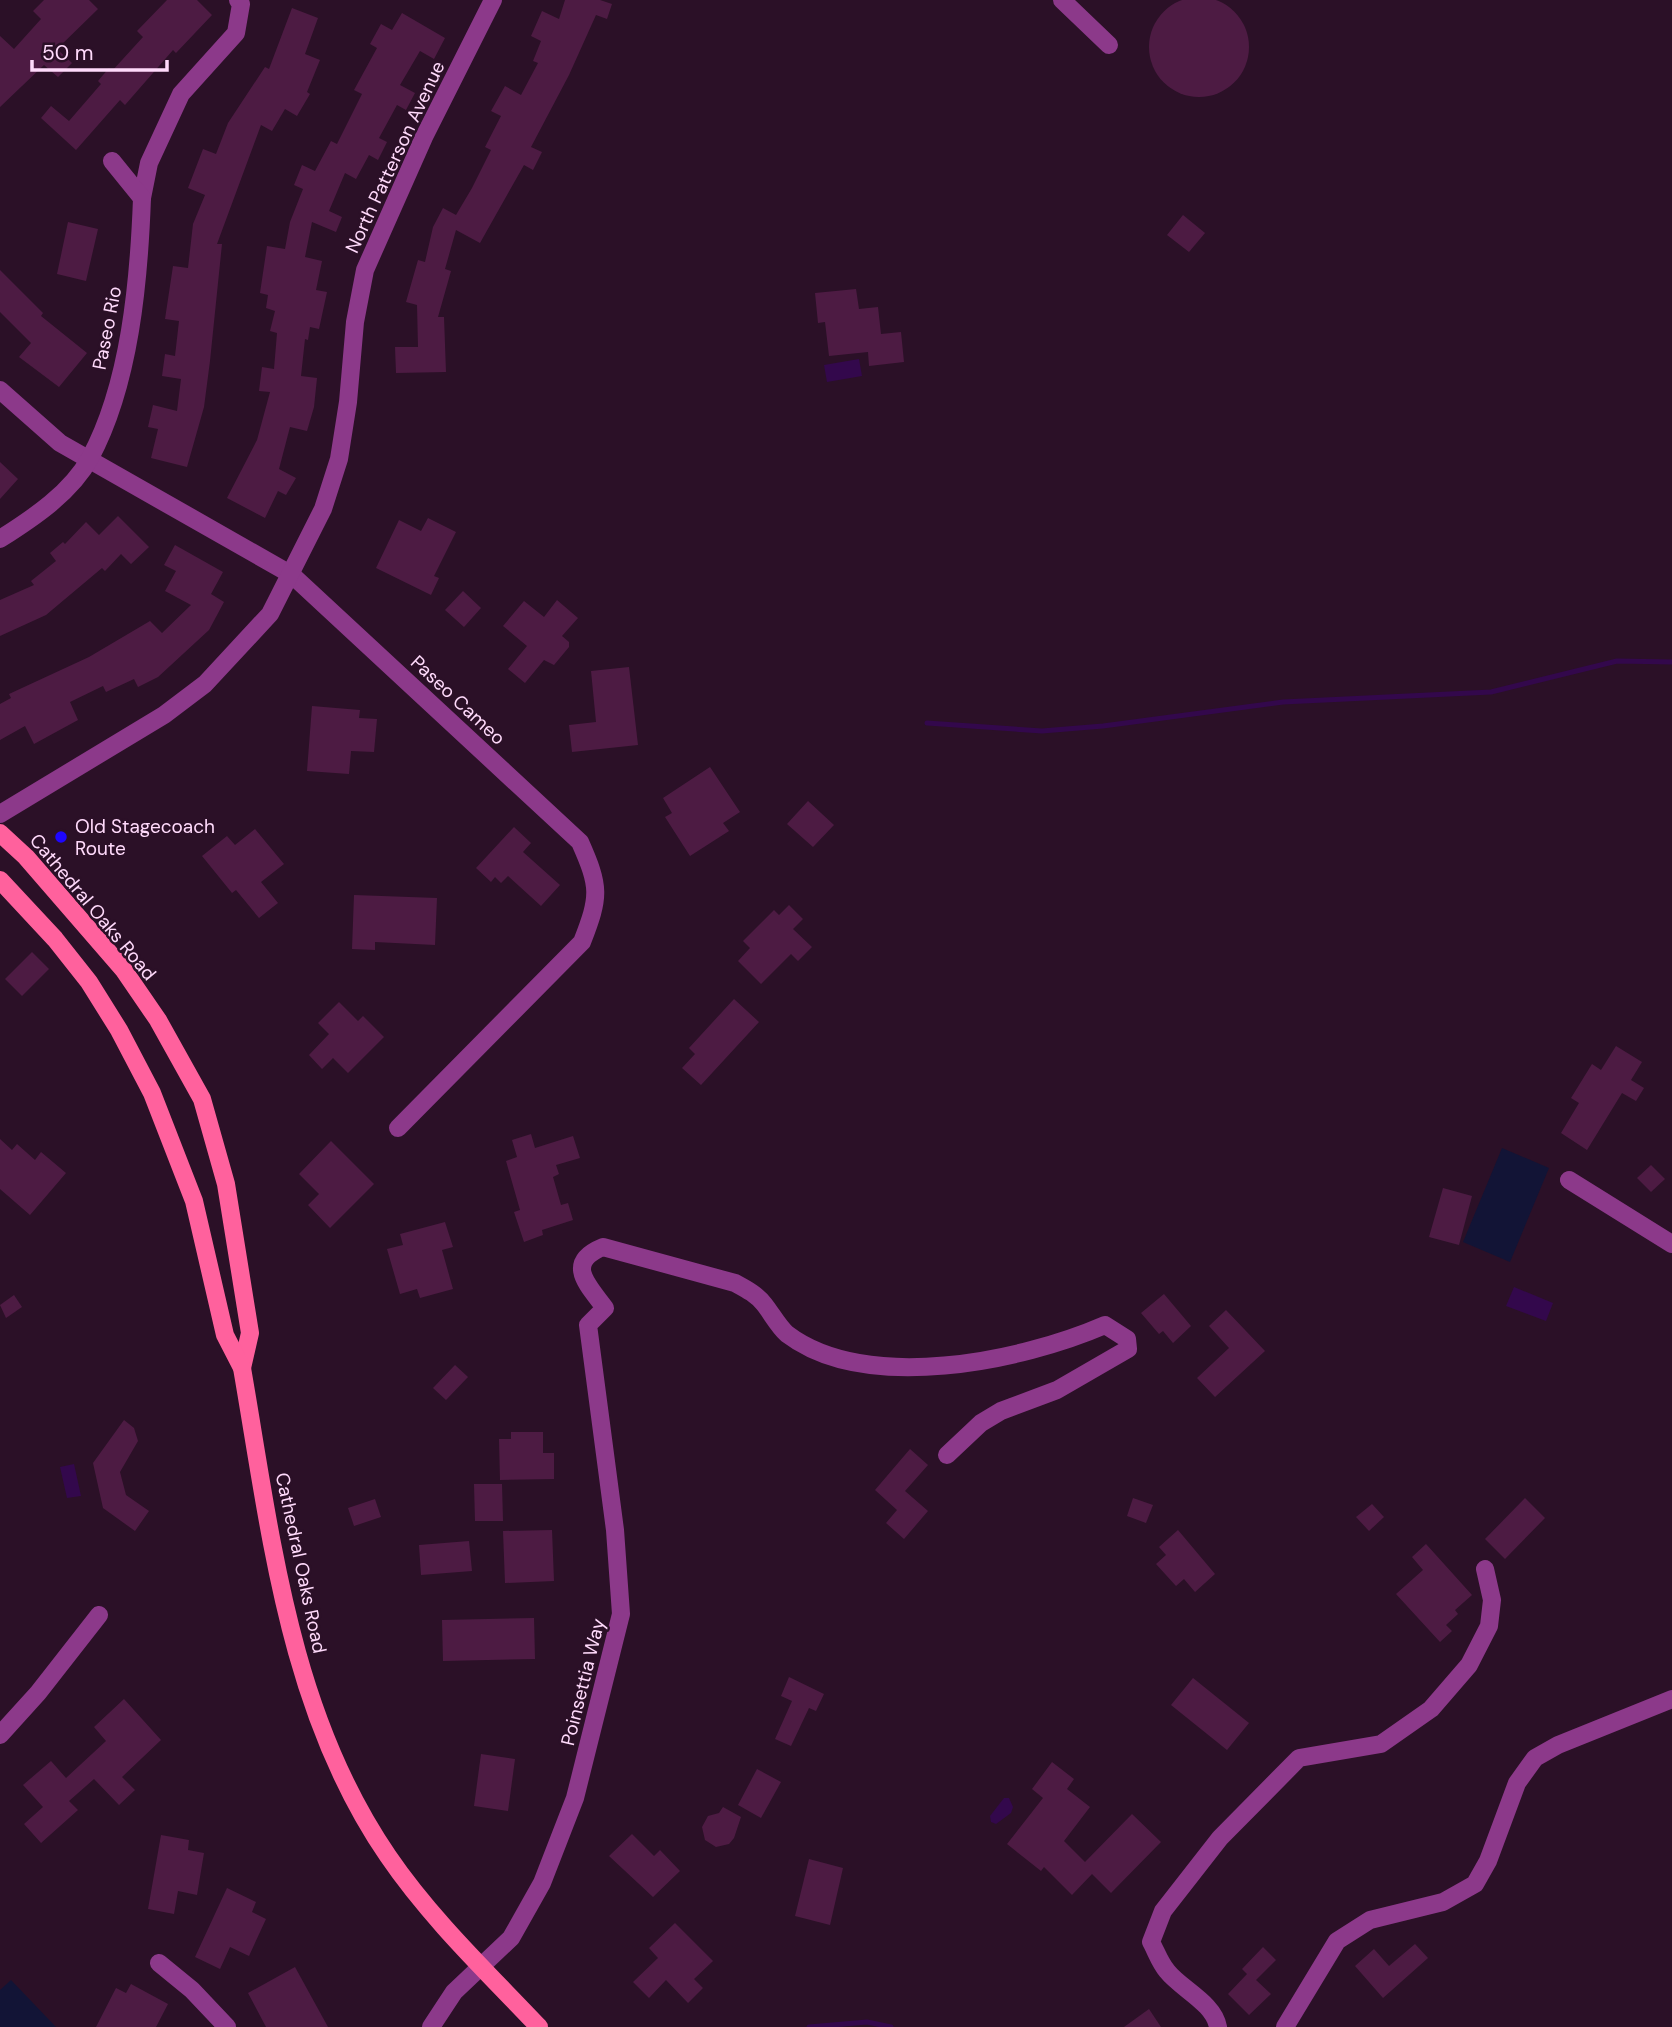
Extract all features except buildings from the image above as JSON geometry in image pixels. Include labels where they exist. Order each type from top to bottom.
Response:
[{"type":"main road","name":"Cathedral Oaks Road","points":[[0,833],[23,852],[123,970],[158,1020],[202,1099],[226,1184],[250,1334],[243,1368]]},
{"type":"main road","name":"Cathedral Oaks Road","points":[[0,880],[55,939],[89,982],[120,1030],[152,1093],[194,1200],[225,1335],[243,1368],[292,1641],[331,1751],[387,1854],[421,1901],[539,2027]]},
{"type":"street","name":"Paseo Rio","points":[[0,539],[43,510],[90,459],[114,402],[119,377],[137,277],[142,198],[149,163],[181,94],[236,33],[240,4],[238,0]]},
{"type":"street","name":"North Patterson Avenue","points":[[0,814],[164,715],[205,684],[270,614],[323,509],[339,459],[348,402],[355,322],[365,270],[424,137],[493,0]]},
{"type":"street","points":[[1062,0],[1109,45]]},
{"type":"street","points":[[112,161],[142,198]]},
{"type":"street","name":"Paseo Cameo","points":[[0,390],[60,443],[194,522],[292,575],[580,842],[595,877],[596,907],[582,943],[398,1128]]},
{"type":"street","points":[[1569,1180],[1672,1244]]},
{"type":"street","name":"Poinsettia Way","points":[[431,2027],[454,1992],[483,1968],[511,1938],[542,1883],[561,1839],[590,1744],[621,1614],[615,1530],[588,1325],[605,1308],[582,1277],[582,1265],[587,1256],[603,1247],[734,1283],[754,1293],[786,1333],[842,1358],[873,1364],[959,1364],[1005,1357],[1066,1342],[1105,1325],[1127,1339],[1128,1349],[1057,1390],[1002,1411],[981,1423],[947,1455]]},
{"type":"street","points":[[1219,2027],[1199,2000],[1166,1971],[1151,1942],[1163,1911],[1220,1838],[1300,1758],[1381,1744],[1431,1709],[1469,1665],[1489,1626],[1492,1600],[1485,1569]]},
{"type":"street","points":[[0,1735],[38,1693],[99,1615]]},
{"type":"street","points":[[1285,2027],[1337,1941],[1370,1920],[1443,1902],[1475,1884],[1488,1861],[1517,1783],[1535,1758],[1558,1745],[1672,1699]]},
{"type":"street","points":[[159,1964],[192,1990],[227,2027]]},
{"type":"shaded area","points":[[859,359],[862,376],[827,382],[824,365]]},
{"type":"shaded area","points":[[1502,1148],[1549,1168],[1510,1262],[1463,1242]]},
{"type":"shaded area","points":[[1514,1287],[1553,1303],[1546,1321],[1506,1306]]},
{"type":"shaded area","points":[[74,1464],[81,1496],[67,1498],[60,1467]]},
{"type":"shaded area","points":[[1004,1798],[1009,1798],[1013,1807],[1011,1813],[996,1824],[991,1822],[990,1816]]},
{"type":"shaded area","points":[[11,1980],[56,2027],[0,2027],[0,1990]]},
{"type":"waterway","points":[[927,723],[1042,731],[1103,726],[1283,702],[1491,692],[1617,661],[1672,662]]},
{"type":"waterway","points":[[809,2027],[867,2022],[891,2027]]},
{"type":"place","name":"Old Stagecoach Route","points":[[61,837]]}]
